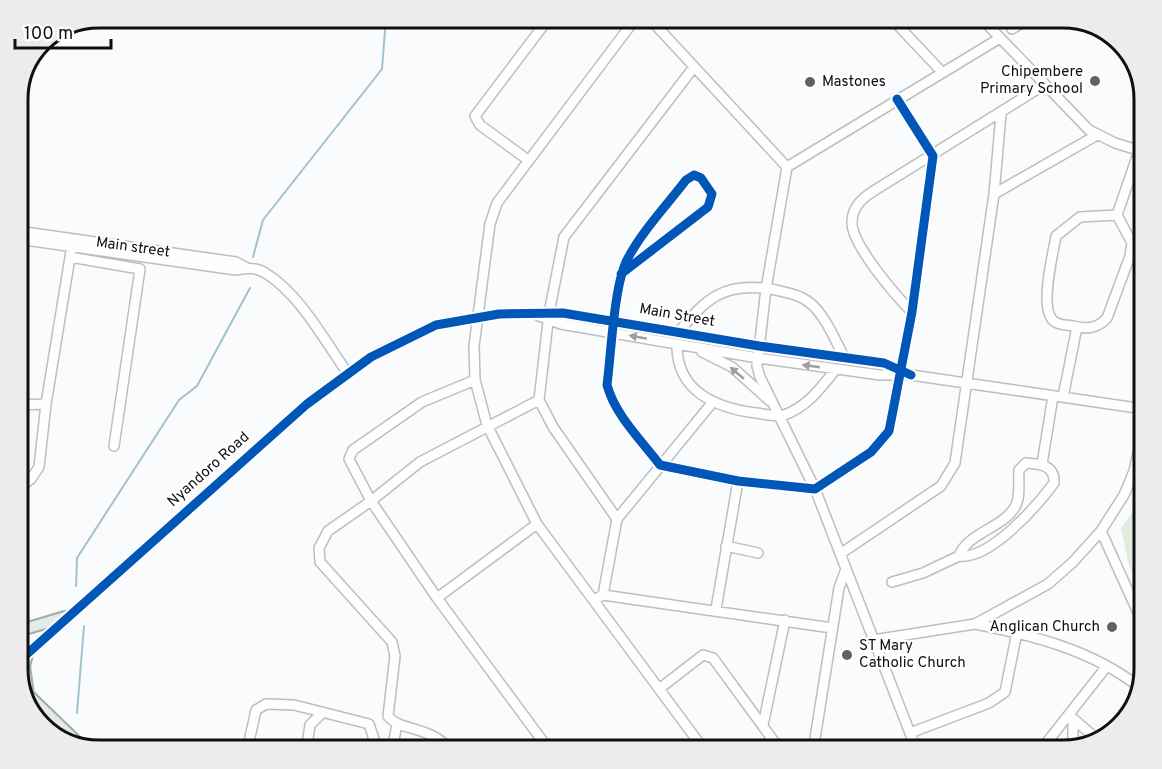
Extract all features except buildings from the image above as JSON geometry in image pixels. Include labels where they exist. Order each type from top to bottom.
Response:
[{"type":"main road","points":[[29,628],[65,617]]},
{"type":"main road","points":[[38,704],[67,733]]},
{"type":"street","points":[[528,160],[480,125],[476,116],[542,28]]},
{"type":"street","points":[[628,28],[528,160],[492,213],[474,346],[476,380],[487,425],[537,524],[697,740]]},
{"type":"street","points":[[658,28],[787,167]]},
{"type":"street","points":[[900,28],[941,71]]},
{"type":"street","points":[[990,28],[1044,85],[1097,135],[1134,148]]},
{"type":"street","points":[[913,740],[815,489],[760,377],[758,358],[766,289],[787,167],[941,71],[1000,38]]},
{"type":"street","points":[[617,519],[553,427],[539,400],[549,316],[564,237],[694,67]]},
{"type":"street","points":[[912,312],[857,241],[852,223],[854,211],[863,198],[1001,114],[1044,85]]},
{"type":"street","points":[[621,274],[708,207],[712,194],[701,178],[694,175],[686,180],[628,258],[621,274],[607,385],[610,395],[615,406],[660,465],[738,481],[815,489],[871,452],[889,431],[898,372],[912,312],[933,156],[897,99]]},
{"type":"street","points":[[840,554],[903,514],[941,486],[950,476],[955,463],[994,194],[1001,114]]},
{"type":"street","points":[[994,194],[1097,135]]},
{"type":"street","points":[[1117,215],[1080,217],[1056,236],[1046,304],[1049,316],[1055,323],[1092,328],[1101,326],[1107,318],[1132,243],[1117,215],[1134,171]]},
{"type":"street","name":"Main street","points":[[29,235],[71,248]]},
{"type":"street","name":"Main street","points":[[29,241],[236,270],[247,268],[268,274],[297,302],[347,372]]},
{"type":"street","points":[[29,481],[39,467],[46,404],[71,248],[140,269],[114,446]]},
{"type":"street","points":[[678,333],[700,307],[717,295],[727,290],[766,289],[785,292],[810,303],[844,357]]},
{"type":"street","name":"Main Street","points":[[436,326],[477,317],[535,315],[615,320],[759,346],[884,363],[898,372],[911,375],[1134,407]]},
{"type":"street","name":"Main Street","points":[[549,316],[614,333],[694,348],[880,375],[898,372]]},
{"type":"street","name":"Nyandoro Road","points":[[29,651],[249,453],[347,372],[396,343],[436,326]]},
{"type":"street","points":[[1042,464],[1077,327]]},
{"type":"street","points":[[677,344],[677,358],[688,381],[700,396],[712,403],[744,412],[781,416],[810,400],[836,369]]},
{"type":"street","points":[[694,348],[732,367],[774,405]]},
{"type":"street","points":[[476,380],[422,402],[353,450],[349,459],[371,501],[437,598],[542,740]]},
{"type":"street","points":[[388,716],[395,649],[386,634],[320,562],[319,548],[328,531],[424,459],[539,400]]},
{"type":"street","points":[[603,595],[617,519],[712,403]]},
{"type":"street","points":[[29,405],[46,404]]},
{"type":"street","points":[[891,582],[922,573],[959,556],[967,557],[979,552],[1006,534],[1038,505],[1054,483],[1054,474],[1042,464],[1026,463],[1020,466],[1014,509],[964,547],[959,556]]},
{"type":"street","points":[[975,624],[1048,584],[1073,562],[1101,531],[1124,495],[1134,471]]},
{"type":"street","points":[[716,609],[738,481]]},
{"type":"street","points":[[437,598],[537,524]]},
{"type":"street","points":[[1101,531],[1134,604]]},
{"type":"street","points":[[726,546],[758,553]]},
{"type":"street","points":[[815,740],[839,588],[846,569]]},
{"type":"street","points":[[594,600],[603,595],[716,609],[832,628]]},
{"type":"street","points":[[763,725],[785,620]]},
{"type":"street","points":[[873,640],[975,624],[1017,632],[1079,652],[1132,682]]},
{"type":"street","points":[[910,733],[989,703],[1005,692],[1017,632]]},
{"type":"street","points":[[659,689],[703,655],[708,655],[773,740]]},
{"type":"street","points":[[1050,740],[1071,717],[1107,666]]},
{"type":"street","points":[[249,740],[256,710],[266,704],[294,705],[321,714],[369,724],[388,716]]},
{"type":"street","points":[[308,740],[310,725],[321,714]]},
{"type":"street","points":[[388,716],[397,724],[421,729],[441,740]]},
{"type":"street","points":[[1071,717],[1091,734]]},
{"type":"street","points":[[1071,717],[1072,740]]},
{"type":"street","points":[[369,724],[374,740]]},
{"type":"street","points":[[394,740],[397,724]]},
{"type":"shaded area","points":[[1134,509],[1134,576],[1129,566],[1121,529]]},
{"type":"waterway","points":[[253,257],[263,220],[382,69],[385,28]]},
{"type":"waterway","points":[[76,586],[77,558],[179,400],[197,386],[250,288]]},
{"type":"waterway","points":[[77,713],[84,626]]},
{"type":"cycle path","points":[[621,274],[708,207],[712,194],[701,178],[694,175],[686,180],[655,218],[623,269],[619,284],[616,301],[607,385],[611,396],[629,427],[660,465],[738,481],[815,489],[871,452],[889,431],[912,312],[933,156],[897,99]]},
{"type":"cycle path","points":[[29,652],[307,404],[371,357],[436,325],[499,314],[563,313],[759,346],[884,363],[911,375]]},
{"type":"place","name":"Chipembere Primary School","points":[[1095,81]]},
{"type":"place","name":"Mastones","points":[[810,82]]},
{"type":"place","name":"Anglican Church","points":[[1112,627]]},
{"type":"place","name":"ST Mary Catholic Church","points":[[847,655]]}]
